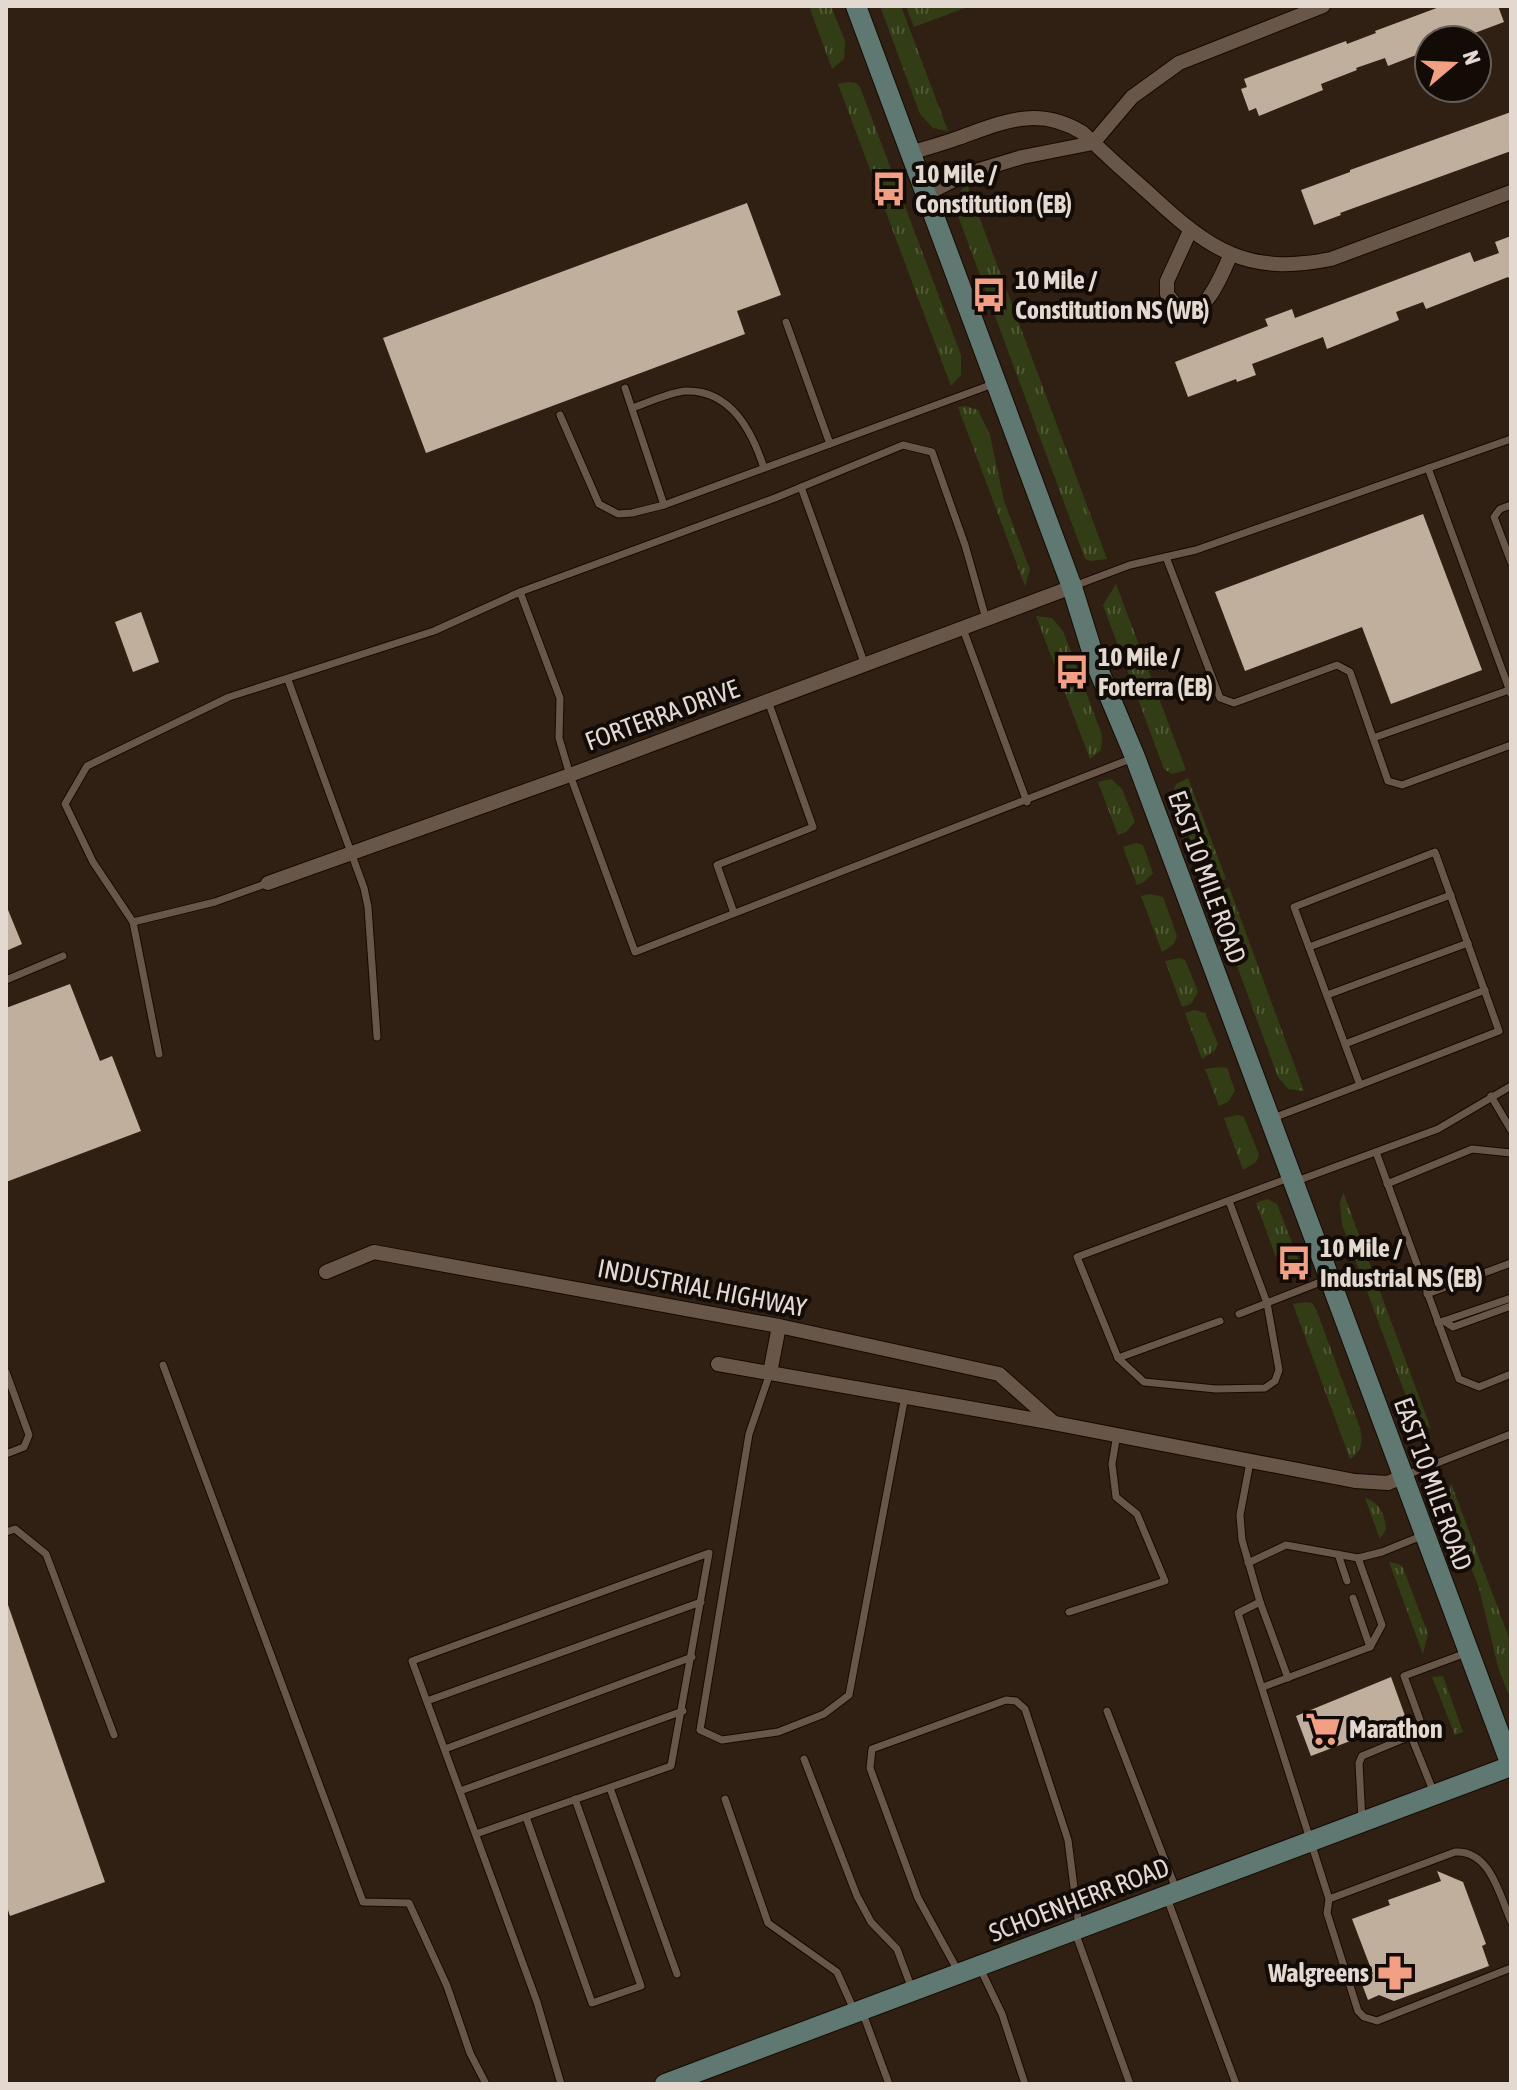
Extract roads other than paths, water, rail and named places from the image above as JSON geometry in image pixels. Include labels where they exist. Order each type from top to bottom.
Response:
[{"type":"main road","name":"EAST 10 MILE ROAD","points":[[856,6],[1072,587],[1096,664],[1135,757],[1511,1765]]},
{"type":"main road","name":"SCHOENHERR ROAD","points":[[665,2084],[704,2077],[858,2011],[1511,1765]]},
{"type":"street","points":[[926,194],[966,174],[1022,157],[1093,143],[1132,97],[1179,63],[1323,6]]},
{"type":"street","points":[[910,153],[1007,119],[1047,117],[1070,124],[1190,231],[1231,254],[1262,263],[1287,264],[1331,259],[1511,192]]},
{"type":"street","points":[[1190,231],[1167,281],[1167,294],[1181,307],[1194,309],[1207,303],[1231,254]]},
{"type":"street","name":"FORTERRA DRIVE","points":[[268,883],[570,775],[1072,587]]},
{"type":"street","name":"INDUSTRIAL HIGHWAY","points":[[326,1272],[374,1252],[779,1326],[999,1374],[1054,1423]]},
{"type":"street","points":[[770,1373],[779,1326]]},
{"type":"street","points":[[718,1364],[1375,1483],[1388,1483],[1402,1477]]},
{"type":"lane","points":[[786,322],[830,444]]},
{"type":"lane","points":[[560,415],[599,504],[618,514],[632,513],[664,505],[995,383]]},
{"type":"lane","points":[[625,388],[664,505]]},
{"type":"lane","points":[[632,408],[684,391],[717,397],[741,418],[755,440],[764,468]]},
{"type":"lane","points":[[1072,587],[1130,565],[1196,550],[1511,439]]},
{"type":"lane","points":[[159,1054],[133,922],[93,862],[65,804],[87,766],[229,697],[434,631],[520,592],[801,487],[903,445],[932,452],[965,545],[986,619]]},
{"type":"lane","points":[[1373,738],[1510,692],[1428,468]]},
{"type":"lane","points":[[801,487],[865,665]]},
{"type":"lane","points":[[1511,505],[1500,509],[1494,517],[1511,562]]},
{"type":"lane","points":[[1166,557],[1220,698],[1234,703],[1337,665],[1350,672],[1388,781],[1402,785],[1511,745]]},
{"type":"lane","points":[[520,592],[560,698],[559,738],[570,775],[635,952],[1027,802],[1135,757]]},
{"type":"lane","points":[[963,629],[1027,802]]},
{"type":"lane","points":[[288,680],[353,852],[368,907],[377,1037]]},
{"type":"lane","points":[[734,913],[717,865],[813,827],[768,701]]},
{"type":"lane","points":[[1269,1119],[1360,1085],[1499,1031],[1435,852],[1294,907],[1360,1085]]},
{"type":"lane","points":[[133,922],[215,902],[268,883]]},
{"type":"lane","points":[[1309,947],[1451,895]]},
{"type":"lane","points":[[1327,995],[1468,943]]},
{"type":"lane","points":[[6,980],[63,956]]},
{"type":"lane","points":[[1345,1044],[1485,990]]},
{"type":"lane","points":[[1229,1201],[1267,1303],[1279,1370],[1275,1381],[1265,1388],[1216,1389],[1144,1382],[1118,1358],[1077,1257],[1229,1201],[1438,1129],[1511,1086]]},
{"type":"lane","points":[[1491,1096],[1511,1130]]},
{"type":"lane","points":[[1387,1184],[1472,1149],[1511,1153]]},
{"type":"lane","points":[[1376,1152],[1427,1294],[1441,1322],[1459,1379],[1479,1387],[1511,1374]]},
{"type":"lane","points":[[1427,1294],[1511,1263]]},
{"type":"lane","points":[[1239,1314],[1329,1279]]},
{"type":"lane","points":[[1441,1322],[1511,1298]]},
{"type":"lane","points":[[1441,1322],[1453,1327],[1511,1306]]},
{"type":"lane","points":[[1118,1358],[1220,1321]]},
{"type":"lane","points":[[163,1365],[363,1902],[409,1903],[447,1986],[470,2053],[486,2084]]},
{"type":"lane","points":[[6,1372],[29,1435],[24,1447],[6,1454]]},
{"type":"lane","points":[[770,1373],[749,1434],[700,1730],[722,1740],[778,1732],[824,1714],[849,1695],[905,1396]]},
{"type":"lane","points":[[1069,1612],[1165,1581],[1137,1514],[1116,1497],[1112,1464],[1117,1434]]},
{"type":"lane","points":[[1402,1477],[1511,1435]]},
{"type":"lane","points":[[1250,1462],[1240,1515],[1242,1540],[1260,1602],[1288,1678]]},
{"type":"lane","points":[[6,1532],[15,1529],[46,1554],[114,1735]]},
{"type":"lane","points":[[1248,1563],[1286,1545],[1358,1558],[1424,1535]]},
{"type":"lane","points":[[476,1834],[671,1766],[709,1553],[412,1661],[537,2002],[561,2084]]},
{"type":"lane","points":[[1338,1554],[1347,1581]]},
{"type":"lane","points":[[1263,1687],[1370,1647],[1382,1625],[1358,1558]]},
{"type":"lane","points":[[1353,1598],[1370,1647]]},
{"type":"lane","points":[[427,1701],[701,1602]]},
{"type":"lane","points":[[1260,1602],[1238,1613],[1329,1899],[1327,1913],[1358,2011],[1364,2017],[1377,2021],[1511,1968]]},
{"type":"lane","points":[[1362,1822],[1359,1763],[1362,1756],[1411,1736],[1420,1728],[1404,1676],[1468,1652]]},
{"type":"lane","points":[[445,1749],[692,1657]]},
{"type":"lane","points":[[959,1973],[918,1898],[870,1768],[872,1749],[1006,1700],[1016,1701],[1025,1709],[1068,1840],[1076,1929],[1130,2084]]},
{"type":"lane","points":[[460,1791],[683,1711]]},
{"type":"lane","points":[[1107,1711],[1236,2084]]},
{"type":"lane","points":[[1411,1736],[1434,1794]]},
{"type":"lane","points":[[804,1759],[857,1896],[871,1922],[897,1949],[913,1990]]},
{"type":"lane","points":[[610,1788],[677,1974]]},
{"type":"lane","points":[[526,1817],[592,2003],[641,1986],[575,1799]]},
{"type":"lane","points":[[725,1799],[768,1923],[837,1972],[858,2011],[889,2084]]},
{"type":"lane","points":[[1329,1899],[1455,1852],[1467,1851],[1480,1858],[1486,1866],[1511,1921]]},
{"type":"lane","points":[[979,1966],[1002,2014],[1025,2084]]},
{"type":"place","name":"10 Mile / Constitution (EB)","points":[[889,189]]},
{"type":"place","name":"10 Mile / Constitution NS (WB)","points":[[989,295]]},
{"type":"place","name":"10 Mile / Forterra (EB)","points":[[1072,672]]},
{"type":"place","name":"10 Mile / Industrial NS (EB)","points":[[1294,1263]]},
{"type":"place","name":"Marathon","points":[[1323,1729]]},
{"type":"place","name":"Walgreens","points":[[1395,1973]]}]
